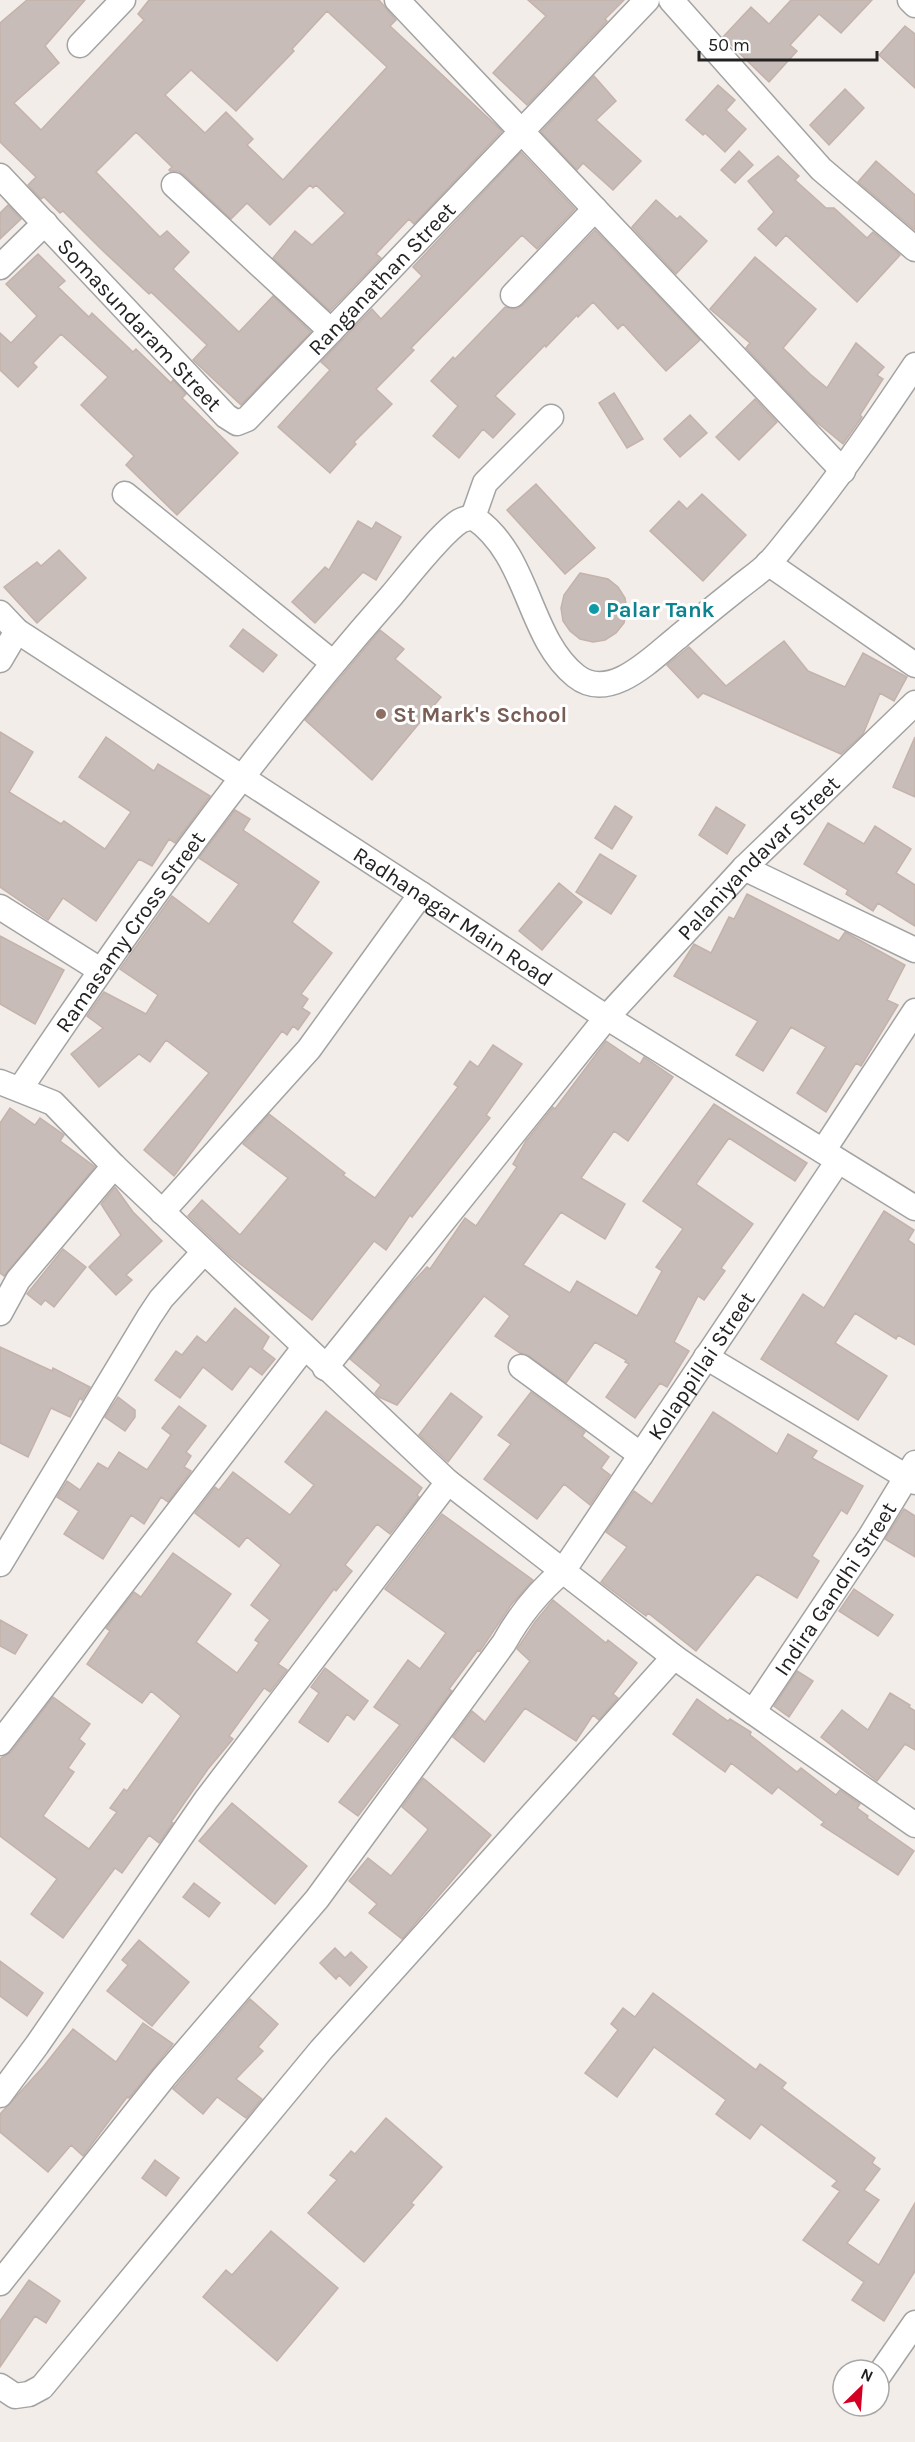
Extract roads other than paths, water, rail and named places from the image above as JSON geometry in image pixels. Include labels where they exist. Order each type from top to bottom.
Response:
[{"type":"street","points":[[80,45],[123,0]]},
{"type":"street","points":[[397,0],[843,471]]},
{"type":"street","name":"Ranganathan Street","points":[[237,423],[247,419],[646,0]]},
{"type":"street","points":[[671,0],[822,169],[915,249]]},
{"type":"street","points":[[910,0],[915,5]]},
{"type":"street","name":"Somasundaram Street","points":[[0,176],[226,416],[237,423]]},
{"type":"street","points":[[174,185],[331,331]]},
{"type":"street","points":[[513,295],[595,209]]},
{"type":"street","points":[[0,267],[45,223]]},
{"type":"street","points":[[550,417],[485,483],[473,517],[484,525],[502,545],[521,579],[546,636],[559,657],[576,676],[602,686],[617,682],[651,659],[768,564],[843,471],[915,365]]},
{"type":"street","points":[[125,494],[332,662]]},
{"type":"street","name":"Ramasamy Cross Street","points":[[6,1087],[100,970],[332,662],[440,541],[460,521],[473,517]]},
{"type":"street","points":[[768,564],[915,665]]},
{"type":"street","name":"Radhanagar Main Road","points":[[0,613],[17,631],[607,1017],[915,1208]]},
{"type":"street","points":[[0,660],[17,631]]},
{"type":"street","name":"Palaniyandavar Street","points":[[325,1368],[607,1017],[744,868],[915,703]]},
{"type":"street","points":[[744,868],[915,950]]},
{"type":"street","points":[[162,1212],[309,1049],[421,894]]},
{"type":"street","points":[[0,907],[100,970]]},
{"type":"street","name":"Kolappillai Street","points":[[0,2283],[164,2077],[317,1899],[504,1643],[518,1618],[543,1587],[563,1571],[706,1357],[830,1156],[915,1011]]},
{"type":"street","points":[[6,1087],[53,1103],[114,1166],[448,1482],[674,1658],[915,1825]]},
{"type":"street","points":[[0,1313],[18,1280],[114,1166]]},
{"type":"street","points":[[0,1564],[149,1317],[161,1299],[204,1252]]},
{"type":"street","points":[[0,1743],[304,1348]]},
{"type":"street","points":[[706,1357],[912,1474]]},
{"type":"street","points":[[521,1367],[641,1455]]},
{"type":"street","name":"Indira Gandhi Street","points":[[753,1712],[912,1474]]},
{"type":"street","points":[[0,2095],[206,1800],[448,1482]]},
{"type":"street","points":[[0,2386],[15,2396],[29,2394],[42,2386],[321,2050],[674,1658]]},
{"type":"street","points":[[891,2358],[915,2323]]},
{"type":"place","name":"Palar Tank","points":[[594,609]]},
{"type":"place","name":"St Mark's School","points":[[381,714]]}]
